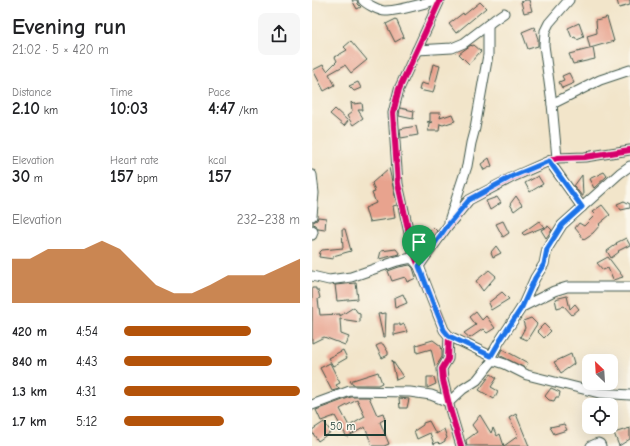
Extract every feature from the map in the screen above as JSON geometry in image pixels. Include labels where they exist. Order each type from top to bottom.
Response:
[{"type":"street","points":[[363,0],[365,4],[384,12],[436,0]]},
{"type":"street","points":[[440,0],[399,89],[393,113],[398,184],[413,251],[444,330],[449,336],[527,375],[599,393],[630,395]]},
{"type":"street","points":[[569,0],[549,23],[545,31],[544,45],[552,104],[553,160],[582,207]]},
{"type":"street","points":[[417,50],[452,48],[464,43],[504,13]]},
{"type":"street","points":[[447,226],[467,166],[475,128],[488,55],[488,24]]},
{"type":"street","points":[[552,104],[600,80],[630,70]]},
{"type":"street","points":[[419,266],[447,226],[469,200],[513,176],[553,160],[630,150]]},
{"type":"street","points":[[449,402],[463,389],[477,380],[492,358],[501,339],[522,307],[535,278],[544,264],[547,249],[562,225],[620,173],[630,166]]},
{"type":"street","points":[[312,175],[314,193],[312,216]]},
{"type":"street","points":[[312,230],[312,235]]},
{"type":"street","points":[[312,276],[329,280],[351,277],[397,261],[412,258],[419,266]]},
{"type":"street","points":[[522,307],[554,291],[567,287],[630,287]]},
{"type":"street","points":[[449,336],[448,359],[442,369],[443,380],[461,446]]},
{"type":"street","points":[[312,405],[350,391],[410,392],[431,395],[449,402]]},
{"type":"street","points":[[590,446],[598,443],[601,446]]},
{"type":"building","points":[[352,0],[357,0],[361,7],[357,9]]},
{"type":"building","points":[[529,0],[532,11],[524,13],[521,2]]},
{"type":"building","points":[[617,0],[630,0],[630,5],[619,8]]},
{"type":"building","points":[[480,2],[486,8],[456,33],[449,24],[463,13],[464,15]]},
{"type":"building","points":[[607,17],[614,41],[590,48],[587,36],[597,33],[596,20]]},
{"type":"building","points":[[396,19],[404,37],[395,42],[386,24]]},
{"type":"building","points":[[579,23],[584,37],[577,40],[575,37],[572,38],[568,28]]},
{"type":"building","points":[[534,27],[538,39],[538,46],[528,49],[522,32]]},
{"type":"building","points":[[351,41],[367,60],[351,73],[345,65],[329,74],[335,85],[324,91],[313,70],[323,65],[327,71],[337,61],[335,57],[347,50],[344,47]]},
{"type":"building","points":[[471,45],[474,45],[481,51],[469,64],[459,54]]},
{"type":"building","points":[[593,48],[595,59],[573,64],[569,54]]},
{"type":"building","points":[[433,64],[440,66],[433,93],[419,90],[421,83],[428,85]]},
{"type":"building","points":[[569,73],[574,83],[562,88],[559,82],[564,80],[562,76]]},
{"type":"building","points":[[358,82],[361,88],[354,91],[349,86]]},
{"type":"building","points":[[351,102],[353,104],[362,103],[363,110],[358,110],[363,118],[353,125],[347,116],[352,112]]},
{"type":"building","points":[[400,108],[414,111],[413,119],[399,116]]},
{"type":"building","points":[[335,109],[348,121],[344,126],[330,114]]},
{"type":"building","points":[[430,113],[441,113],[440,118],[452,114],[455,121],[443,125],[440,124],[439,131],[428,131],[429,123],[432,122],[427,122],[430,121]]},
{"type":"building","points":[[416,126],[418,135],[401,138],[400,129]]},
{"type":"building","points":[[489,158],[492,166],[484,170],[481,164]]},
{"type":"building","points":[[389,168],[397,205],[393,206],[395,218],[369,222],[365,208],[376,203],[372,193],[375,192],[372,183]]},
{"type":"building","points":[[604,172],[607,176],[594,188],[589,179]]},
{"type":"building","points":[[582,175],[583,196],[574,186]]},
{"type":"building","points":[[538,176],[543,184],[530,192],[525,183]]},
{"type":"building","points":[[516,196],[522,205],[514,211],[510,204]]},
{"type":"building","points":[[497,197],[501,203],[490,210],[486,201]]},
{"type":"building","points":[[624,201],[630,204],[630,208],[621,210],[617,204]]},
{"type":"building","points":[[602,205],[610,215],[599,224],[600,225],[593,233],[584,239],[575,228],[579,223],[584,226],[595,215],[592,212]]},
{"type":"building","points":[[318,217],[326,218],[325,230],[318,229],[316,225],[313,224]]},
{"type":"building","points":[[503,221],[509,233],[503,237],[496,224]]},
{"type":"building","points":[[539,221],[544,227],[524,235],[522,233]]},
{"type":"building","points":[[548,226],[552,230],[546,238],[541,230]]},
{"type":"building","points":[[433,227],[437,231],[426,246],[420,240]]},
{"type":"building","points":[[342,229],[345,229],[351,251],[333,256],[333,259],[319,257],[322,250],[343,248]]},
{"type":"building","points":[[626,238],[630,245],[618,251],[619,252],[611,258],[607,251],[617,244],[616,243]]},
{"type":"building","points":[[496,246],[501,253],[493,257],[491,252]]},
{"type":"building","points":[[396,249],[400,254],[379,259],[381,251]]},
{"type":"building","points":[[608,257],[623,277],[613,280],[608,268],[603,270],[597,263]]},
{"type":"building","points":[[410,265],[413,268],[416,278],[407,282],[405,277],[392,281],[388,271]]},
{"type":"building","points":[[489,270],[496,276],[483,291],[476,281]]},
{"type":"building","points":[[356,283],[358,299],[337,301],[335,285]]},
{"type":"building","points":[[312,288],[316,288],[316,290],[318,290],[320,298],[318,299],[320,315],[340,314],[340,316],[354,307],[357,312],[360,313],[360,322],[340,319],[341,334],[349,337],[345,345],[324,337],[312,343]]},
{"type":"building","points":[[502,292],[509,299],[491,310],[488,303]]},
{"type":"building","points":[[403,294],[407,303],[395,308],[394,298]]},
{"type":"building","points":[[567,296],[570,309],[575,304],[579,309],[572,315],[564,306],[557,308],[555,299]]},
{"type":"building","points":[[476,312],[482,320],[486,316],[495,328],[487,333],[483,329],[470,338],[464,333],[476,325],[470,317]]},
{"type":"building","points":[[386,313],[385,337],[383,337],[378,314]]},
{"type":"building","points":[[531,318],[537,324],[527,340],[520,337],[525,328],[523,321]]},
{"type":"building","points":[[394,324],[400,324],[400,326],[404,324],[407,332],[394,335]]},
{"type":"building","points":[[544,324],[551,331],[544,338],[537,331]]},
{"type":"building","points":[[433,340],[441,346],[442,351],[442,357],[435,366],[431,349],[417,353],[416,345]]},
{"type":"building","points":[[383,344],[388,352],[388,355],[382,358],[376,346]]},
{"type":"building","points":[[502,349],[528,363],[525,368],[499,355]]},
{"type":"building","points":[[343,350],[347,358],[333,366],[328,358]]},
{"type":"building","points":[[571,354],[574,364],[561,373],[554,362]]},
{"type":"building","points":[[392,360],[403,377],[396,380]]},
{"type":"building","points":[[330,363],[340,383],[336,385],[339,389],[332,391],[320,368]]},
{"type":"building","points":[[378,372],[382,383],[378,385],[353,385],[350,381]]},
{"type":"building","points":[[491,374],[497,378],[491,387],[498,391],[494,399],[479,390]]},
{"type":"building","points":[[427,377],[434,377],[436,384],[427,388]]},
{"type":"building","points":[[551,388],[560,392],[559,397],[556,397],[554,401],[549,400],[545,396]]},
{"type":"building","points":[[351,397],[369,397],[377,415],[383,413],[385,419],[380,422],[389,444],[384,446],[372,446],[365,427],[347,437],[335,416],[321,421],[316,410]],"holes":[[[357,400],[365,417],[349,426],[340,409]]]},
{"type":"building","points":[[399,398],[409,399],[407,408],[400,408]]},
{"type":"building","points":[[516,414],[529,446],[504,446],[518,436],[509,418]]},
{"type":"building","points":[[480,415],[491,433],[493,428],[497,436],[500,434],[504,446],[467,446],[466,440],[477,432],[472,425]]},
{"type":"building","points":[[429,421],[436,434],[444,429],[447,438],[445,441],[440,444],[438,442],[434,444],[430,433],[417,439],[414,431],[423,425],[423,423]]},
{"type":"building","points":[[324,422],[331,432],[318,441],[312,430]]},
{"type":"building","points":[[564,424],[567,430],[554,434],[550,427]]},
{"type":"building","points":[[630,428],[630,439],[619,446],[614,434],[618,434],[618,432]]},
{"type":"cycle path","points":[[440,0],[399,89],[393,113],[398,184],[413,251],[444,330],[449,336],[448,359],[442,369],[443,380],[461,446]]},
{"type":"cycle path","points":[[419,266],[447,227],[469,200],[513,177],[557,158],[585,157],[630,150]]},
{"type":"route","points":[[549,161],[582,207],[562,225],[547,249],[544,264],[535,278],[522,307],[491,356],[449,336],[444,330],[419,266],[447,226],[469,200],[513,176],[549,161]]}]
